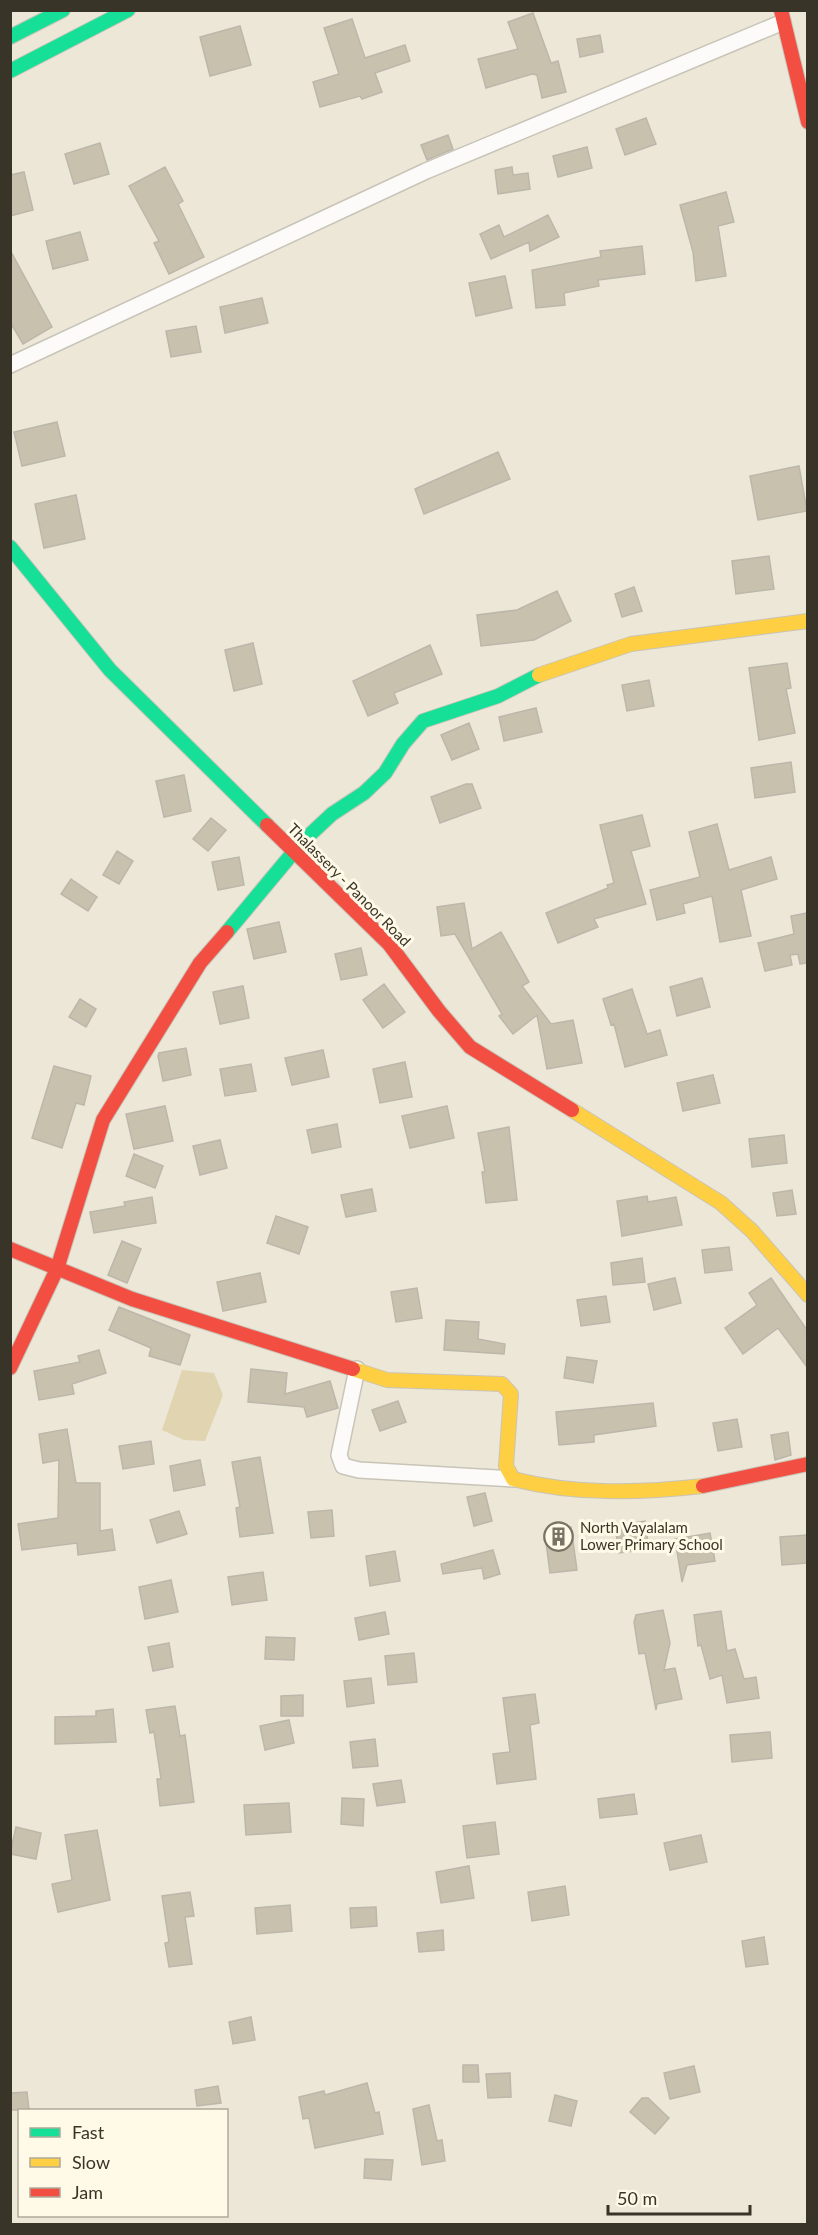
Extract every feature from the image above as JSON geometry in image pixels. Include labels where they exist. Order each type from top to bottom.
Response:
[{"type":"main road","points":[[10,37],[63,10]]},
{"type":"main road","points":[[10,71],[128,10]]},
{"type":"main road","points":[[782,16],[807,123]]},
{"type":"main road","name":"Thalassery - Panoor Road","points":[[10,547],[111,670],[293,852],[389,944],[439,1011],[470,1047],[686,1180],[710,1192],[751,1230],[807,1294]]},
{"type":"main road","points":[[10,1368],[57,1269],[103,1120],[200,963],[293,852],[332,814],[364,793],[386,773],[403,744],[423,721],[498,696],[543,673],[631,644],[807,621]]},
{"type":"main road","points":[[10,1249],[132,1299],[253,1340],[357,1369],[387,1380],[476,1381],[502,1384],[511,1394],[506,1466],[513,1479],[545,1488],[667,1491],[747,1480],[807,1464]]},
{"type":"street","points":[[10,365],[426,171],[782,16]]},
{"type":"street","points":[[357,1369],[339,1455],[343,1466],[359,1470],[513,1479]]},
{"type":"shaded area","points":[[182,1370],[214,1373],[223,1395],[205,1441],[184,1440],[162,1430]]},
{"type":"building","points":[[533,13],[551,63],[558,61],[566,92],[542,98],[537,75],[532,74],[486,88],[478,59],[518,49],[508,22]]},
{"type":"building","points":[[352,19],[365,58],[405,45],[410,61],[375,73],[382,92],[362,99],[360,96],[320,107],[313,82],[339,74],[324,28]]},
{"type":"building","points":[[240,26],[251,65],[210,76],[200,37]]},
{"type":"building","points":[[600,35],[603,52],[580,57],[577,39]]},
{"type":"building","points":[[646,118],[656,144],[625,155],[616,129]]},
{"type":"building","points":[[448,135],[453,149],[427,160],[421,145]]},
{"type":"building","points":[[100,143],[109,174],[74,184],[65,154]]},
{"type":"building","points":[[587,147],[592,168],[558,177],[553,156]]},
{"type":"building","points":[[165,167],[183,201],[178,204],[204,257],[169,274],[154,243],[159,241],[129,186]]},
{"type":"building","points":[[512,167],[513,175],[528,173],[530,189],[498,194],[495,170]]},
{"type":"building","points":[[24,172],[33,210],[10,216],[10,175]]},
{"type":"building","points":[[726,192],[734,222],[718,226],[726,276],[696,281],[693,252],[680,205]]},
{"type":"building","points":[[548,215],[559,237],[530,251],[529,242],[491,259],[480,234],[499,225],[504,237]]},
{"type":"building","points":[[80,232],[88,260],[53,269],[46,241]]},
{"type":"building","points":[[642,246],[645,274],[598,280],[599,286],[564,293],[565,305],[536,308],[532,270],[601,257],[600,251]]},
{"type":"building","points":[[10,250],[52,327],[23,344],[10,322]]},
{"type":"building","points":[[505,276],[512,308],[476,316],[469,283]]},
{"type":"building","points":[[262,298],[268,323],[225,333],[220,307]]},
{"type":"building","points":[[196,326],[201,352],[171,357],[166,331]]},
{"type":"building","points":[[57,422],[65,456],[22,466],[14,432]]},
{"type":"building","points":[[498,452],[510,479],[424,514],[415,489]]},
{"type":"building","points":[[799,466],[807,511],[758,520],[750,476]]},
{"type":"building","points":[[76,495],[85,539],[44,548],[35,504]]},
{"type":"building","points":[[769,556],[774,589],[736,594],[732,561]]},
{"type":"building","points":[[634,587],[642,611],[622,617],[615,594]]},
{"type":"building","points":[[557,591],[571,621],[534,640],[481,646],[477,615],[517,610]]},
{"type":"building","points":[[253,643],[262,684],[234,691],[225,650]]},
{"type":"building","points":[[430,645],[442,674],[394,693],[398,703],[368,716],[353,681]]},
{"type":"building","points":[[787,663],[791,688],[786,689],[795,733],[759,740],[749,668]]},
{"type":"building","points":[[649,680],[654,706],[627,711],[622,685]]},
{"type":"building","points":[[536,708],[542,732],[504,741],[499,717]]},
{"type":"building","points":[[469,723],[479,749],[452,760],[441,735]]},
{"type":"building","points":[[791,762],[795,792],[755,798],[751,768]]},
{"type":"building","points":[[184,775],[191,811],[164,817],[156,781]]},
{"type":"building","points":[[466,784],[472,784],[481,808],[440,823],[431,797]]},
{"type":"building","points":[[642,815],[650,846],[631,851],[646,904],[594,919],[598,927],[558,943],[546,913],[608,888],[607,885],[614,883],[600,825]]},
{"type":"building","points":[[211,818],[226,830],[208,851],[193,839]]},
{"type":"building","points":[[717,824],[729,870],[771,857],[777,879],[741,890],[751,936],[720,942],[712,896],[683,904],[685,913],[657,920],[650,890],[700,877],[689,832]]},
{"type":"building","points":[[117,851],[133,861],[119,884],[103,875]]},
{"type":"building","points":[[239,857],[244,885],[218,890],[212,862]]},
{"type":"building","points":[[71,879],[97,897],[88,911],[61,894]]},
{"type":"building","points":[[464,903],[472,949],[501,932],[529,982],[522,986],[551,1024],[573,1020],[582,1063],[547,1069],[537,1015],[513,1034],[499,1016],[502,1014],[455,934],[441,936],[437,907]]},
{"type":"building","points":[[807,913],[807,963],[800,964],[798,954],[790,955],[792,965],[765,971],[758,943],[794,934],[791,916]]},
{"type":"building","points":[[279,922],[286,952],[254,959],[247,929]]},
{"type":"building","points":[[361,948],[367,975],[341,980],[335,954]]},
{"type":"building","points":[[702,978],[710,1007],[677,1016],[670,987]]},
{"type":"building","points":[[384,984],[405,1012],[383,1028],[363,1000]]},
{"type":"building","points":[[243,986],[249,1018],[220,1024],[213,992]]},
{"type":"building","points":[[632,989],[647,1034],[660,1030],[667,1055],[625,1067],[614,1024],[611,1025],[603,999]]},
{"type":"building","points":[[80,999],[96,1009],[86,1027],[69,1017]]},
{"type":"building","points":[[186,1048],[191,1075],[163,1081],[159,1053]]},
{"type":"building","points":[[323,1050],[329,1077],[292,1085],[285,1058]]},
{"type":"building","points":[[405,1062],[412,1097],[380,1103],[373,1069]]},
{"type":"building","points":[[251,1064],[256,1091],[225,1096],[220,1069]]},
{"type":"building","points":[[54,1066],[91,1076],[84,1105],[76,1103],[62,1148],[32,1138]]},
{"type":"building","points":[[713,1075],[720,1103],[683,1111],[677,1083]]},
{"type":"building","points":[[165,1106],[173,1141],[134,1149],[126,1114]]},
{"type":"building","points":[[447,1106],[454,1138],[410,1148],[402,1116]]},
{"type":"building","points":[[337,1124],[341,1147],[312,1153],[307,1130]]},
{"type":"building","points":[[509,1127],[517,1200],[486,1203],[482,1172],[485,1172],[478,1133]]},
{"type":"building","points":[[784,1135],[787,1163],[752,1167],[749,1139]]},
{"type":"building","points":[[220,1140],[227,1168],[200,1175],[193,1146]]},
{"type":"building","points":[[134,1154],[163,1166],[155,1188],[126,1176]]},
{"type":"building","points":[[372,1189],[376,1211],[346,1217],[341,1195]]},
{"type":"building","points":[[792,1190],[796,1214],[777,1216],[773,1193]]},
{"type":"building","points":[[647,1196],[648,1202],[676,1197],[682,1225],[622,1236],[617,1201]]},
{"type":"building","points":[[152,1197],[156,1223],[94,1233],[90,1212],[125,1206],[124,1202]]},
{"type":"building","points":[[276,1216],[308,1227],[299,1254],[267,1243]]},
{"type":"building","points":[[122,1241],[141,1249],[127,1283],[108,1275]]},
{"type":"building","points":[[729,1247],[732,1270],[705,1273],[702,1250]]},
{"type":"building","points":[[642,1258],[645,1282],[613,1285],[611,1263]]},
{"type":"building","points":[[260,1273],[266,1302],[223,1311],[217,1282]]},
{"type":"building","points":[[675,1278],[681,1303],[654,1310],[648,1284]]},
{"type":"building","points":[[771,1278],[807,1330],[807,1367],[778,1328],[743,1354],[725,1328],[757,1305],[749,1293]]},
{"type":"building","points":[[417,1288],[422,1318],[396,1322],[391,1292]]},
{"type":"building","points":[[606,1296],[610,1322],[581,1326],[577,1300]]},
{"type":"building","points":[[119,1307],[190,1335],[180,1365],[149,1356],[151,1348],[109,1330]]},
{"type":"building","points":[[446,1320],[479,1322],[478,1339],[505,1344],[504,1354],[444,1350]]},
{"type":"building","points":[[99,1350],[106,1373],[72,1384],[74,1394],[39,1400],[34,1371],[80,1362],[78,1356]]},
{"type":"building","points":[[567,1357],[597,1361],[593,1383],[564,1378]]},
{"type":"building","points":[[251,1369],[287,1373],[285,1394],[330,1381],[338,1408],[307,1417],[304,1407],[248,1402]]},
{"type":"building","points":[[398,1401],[406,1422],[380,1431],[372,1410]]},
{"type":"building","points":[[653,1403],[656,1426],[594,1435],[594,1442],[559,1445],[556,1412]]},
{"type":"building","points":[[737,1419],[742,1447],[718,1451],[713,1423]]},
{"type":"building","points":[[67,1429],[76,1483],[100,1483],[100,1531],[112,1529],[115,1550],[78,1555],[77,1543],[22,1550],[18,1524],[58,1518],[59,1460],[43,1463],[39,1434]]},
{"type":"building","points":[[788,1432],[791,1455],[775,1460],[771,1435]]},
{"type":"building","points":[[151,1441],[154,1464],[123,1469],[119,1446]]},
{"type":"building","points":[[260,1457],[273,1533],[240,1537],[236,1508],[240,1507],[232,1462]]},
{"type":"building","points":[[200,1460],[205,1485],[174,1491],[170,1466]]},
{"type":"building","points":[[485,1493],[492,1521],[474,1526],[467,1497]]},
{"type":"building","points":[[332,1510],[334,1536],[311,1538],[308,1512]]},
{"type":"building","points":[[179,1511],[187,1534],[157,1543],[150,1520]]},
{"type":"building","points":[[645,1521],[649,1549],[619,1553],[615,1526]]},
{"type":"building","points":[[571,1527],[577,1570],[550,1573],[545,1535]]},
{"type":"building","points":[[710,1533],[715,1561],[687,1565],[682,1582],[675,1539]]},
{"type":"building","points":[[807,1535],[807,1563],[782,1565],[780,1537]]},
{"type":"building","points":[[493,1550],[500,1574],[484,1579],[482,1568],[443,1574],[441,1564]]},
{"type":"building","points":[[395,1551],[400,1581],[370,1586],[366,1556]]},
{"type":"building","points":[[263,1572],[267,1600],[232,1605],[228,1577]]},
{"type":"building","points":[[171,1580],[178,1612],[145,1619],[139,1587]]},
{"type":"building","points":[[663,1610],[670,1643],[664,1670],[675,1668],[682,1699],[657,1704],[656,1710],[645,1653],[639,1654],[634,1622],[636,1615]]},
{"type":"building","points":[[721,1611],[727,1651],[735,1649],[744,1679],[756,1677],[759,1698],[727,1703],[722,1675],[710,1679],[701,1645],[698,1646],[694,1615]]},
{"type":"building","points":[[385,1612],[389,1634],[359,1640],[355,1618]]},
{"type":"building","points":[[266,1637],[295,1638],[294,1660],[265,1659]]},
{"type":"building","points":[[169,1643],[173,1667],[153,1671],[148,1647]]},
{"type":"building","points":[[414,1653],[417,1682],[388,1685],[385,1656]]},
{"type":"building","points":[[371,1678],[374,1703],[347,1707],[344,1681]]},
{"type":"building","points":[[535,1694],[539,1723],[530,1725],[536,1779],[497,1784],[493,1754],[510,1752],[503,1698]]},
{"type":"building","points":[[303,1695],[303,1716],[281,1716],[281,1696]]},
{"type":"building","points":[[175,1706],[180,1736],[185,1735],[194,1802],[160,1806],[157,1779],[161,1779],[154,1732],[150,1733],[146,1710]]},
{"type":"building","points":[[113,1709],[116,1742],[55,1744],[55,1717],[96,1716],[96,1711]]},
{"type":"building","points":[[289,1720],[294,1743],[265,1750],[260,1726]]},
{"type":"building","points":[[770,1732],[772,1758],[732,1762],[730,1735]]},
{"type":"building","points":[[375,1739],[378,1766],[353,1768],[350,1742]]},
{"type":"building","points":[[401,1780],[405,1802],[377,1806],[373,1784]]},
{"type":"building","points":[[634,1794],[637,1814],[600,1818],[598,1799]]},
{"type":"building","points":[[342,1798],[364,1799],[363,1826],[341,1824]]},
{"type":"building","points":[[289,1803],[291,1832],[246,1835],[244,1805]]},
{"type":"building","points":[[495,1822],[499,1854],[467,1858],[463,1826]]},
{"type":"building","points":[[16,1827],[41,1833],[36,1859],[10,1854]]},
{"type":"building","points":[[97,1830],[110,1900],[58,1912],[52,1884],[72,1880],[65,1835]]},
{"type":"building","points":[[701,1835],[707,1862],[670,1870],[664,1843]]},
{"type":"building","points":[[469,1866],[474,1898],[441,1903],[436,1872]]},
{"type":"building","points":[[565,1886],[569,1915],[532,1921],[528,1892]]},
{"type":"building","points":[[190,1892],[194,1916],[185,1917],[192,1964],[169,1967],[165,1943],[169,1942],[162,1896]]},
{"type":"building","points":[[290,1905],[292,1931],[257,1934],[255,1908]]},
{"type":"building","points":[[376,1907],[377,1926],[351,1928],[350,1908]]},
{"type":"building","points":[[443,1930],[444,1950],[419,1952],[417,1933]]},
{"type":"building","points":[[764,1937],[768,1964],[746,1967],[742,1941]]},
{"type":"building","points":[[251,2017],[255,2040],[233,2044],[229,2022]]},
{"type":"building","points":[[463,2065],[478,2065],[479,2082],[463,2082]]},
{"type":"building","points":[[694,2066],[700,2092],[670,2099],[664,2073]]},
{"type":"building","points":[[510,2073],[511,2097],[488,2098],[486,2074]]},
{"type":"building","points":[[367,2083],[375,2113],[379,2112],[383,2134],[315,2148],[309,2118],[303,2119],[299,2097],[324,2091],[325,2095]]},
{"type":"building","points":[[218,2086],[221,2103],[197,2106],[195,2090]]},
{"type":"building","points":[[27,2092],[29,2109],[10,2110],[10,2093]]},
{"type":"building","points":[[555,2095],[577,2101],[571,2126],[549,2121]]},
{"type":"building","points":[[642,2098],[648,2098],[669,2118],[655,2134],[630,2112]]},
{"type":"building","points":[[429,2105],[437,2141],[442,2140],[445,2161],[422,2165],[413,2109]]},
{"type":"building","points":[[365,2159],[393,2160],[391,2180],[364,2178]]},
{"type":"traffic: fast","points":[[10,37],[63,10]]},
{"type":"traffic: fast","points":[[10,71],[128,10]]},
{"type":"traffic: fast","points":[[10,547],[110,670],[267,825]]},
{"type":"traffic: fast","points":[[227,932],[302,842],[332,814],[364,793],[385,773],[403,744],[423,721],[498,696],[539,675]]},
{"type":"traffic: slow","points":[[539,675],[631,644],[808,621]]},
{"type":"traffic: slow","points":[[572,1110],[721,1203],[752,1231],[808,1295]]},
{"type":"traffic: slow","points":[[353,1369],[387,1380],[502,1384],[511,1394],[506,1466],[513,1479],[560,1488],[607,1491],[703,1486]]},
{"type":"traffic: jam","points":[[781,10],[808,122]]},
{"type":"traffic: jam","points":[[267,825],[389,944],[439,1011],[470,1047],[572,1110]]},
{"type":"traffic: jam","points":[[10,1368],[57,1269],[103,1120],[200,963],[227,932]]},
{"type":"traffic: jam","points":[[10,1249],[132,1299],[353,1369]]},
{"type":"traffic: jam","points":[[703,1486],[808,1464]]},
{"type":"place","name":"North Vayalalam Lower Primary School","points":[[559,1537]]}]
